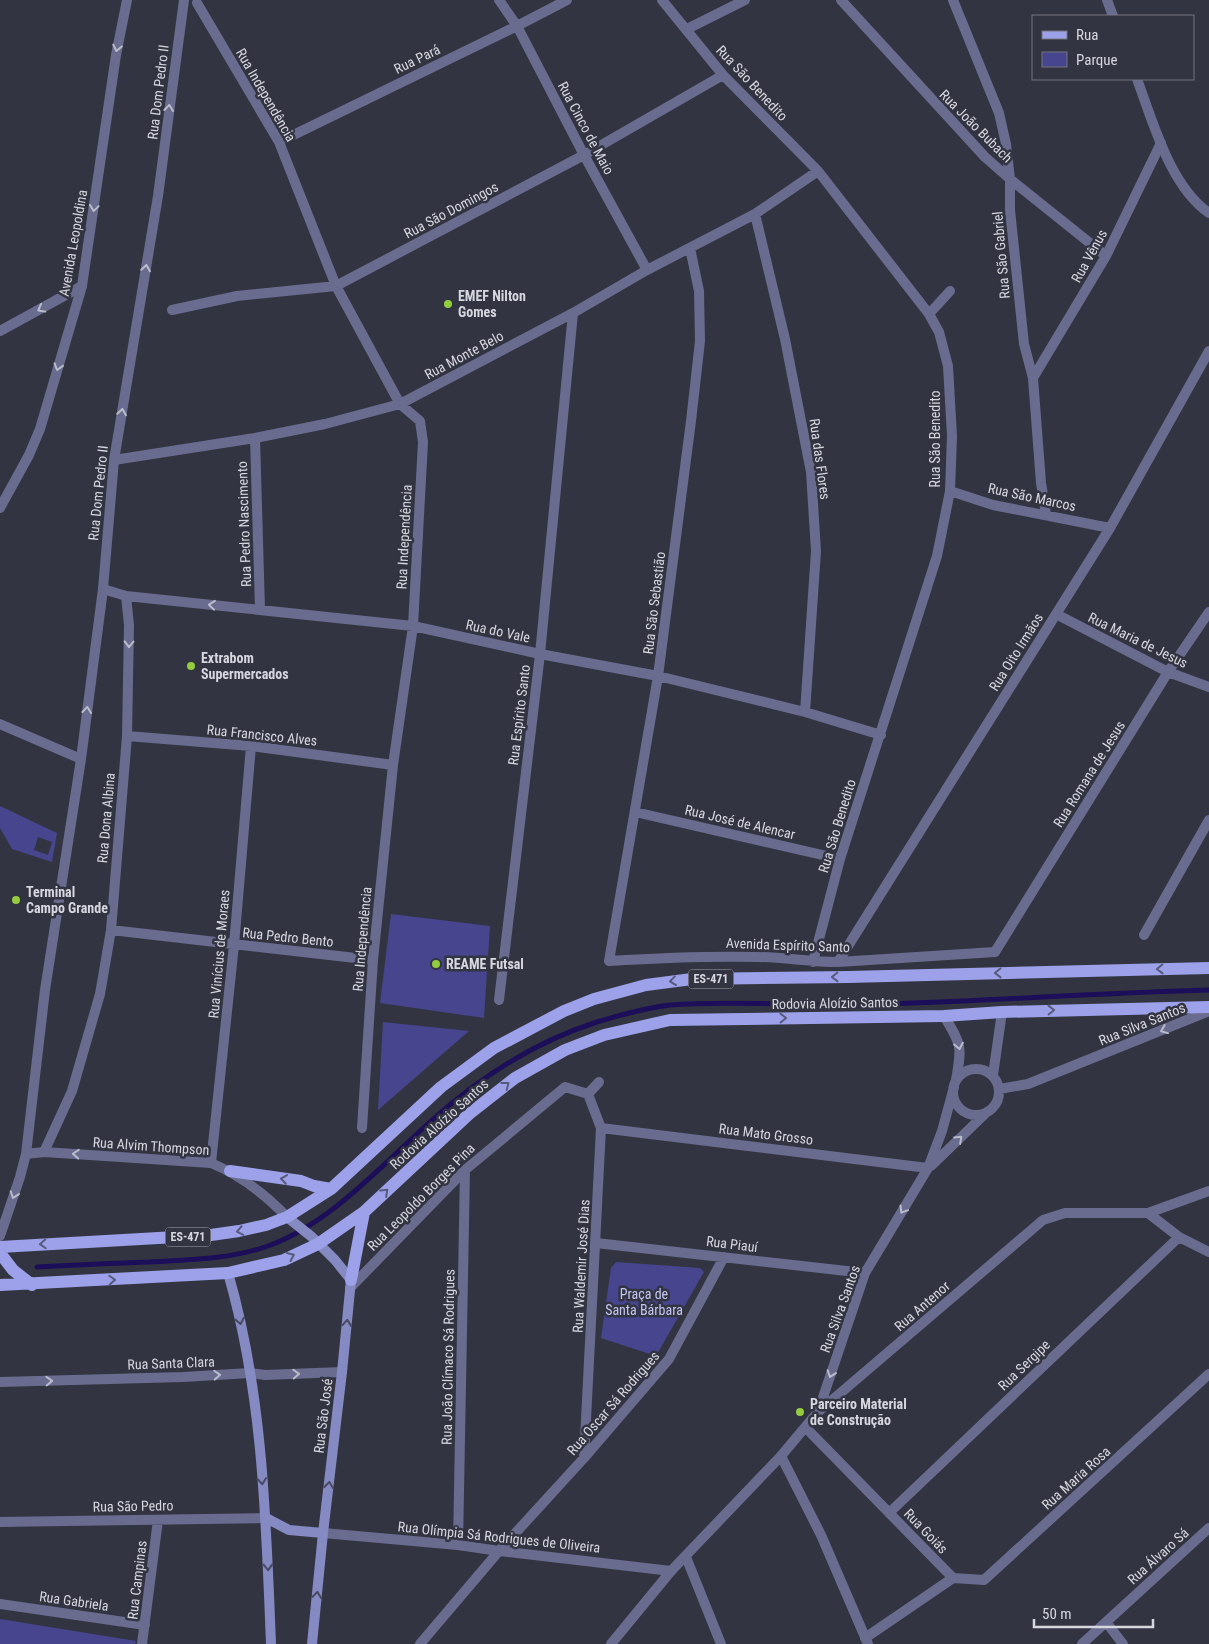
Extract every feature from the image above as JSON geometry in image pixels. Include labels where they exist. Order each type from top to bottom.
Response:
[{"type":"main road","name":"Rodovia Aloízio Santos","points":[[0,1247],[211,1235],[290,1220],[331,1189],[442,1087],[494,1048],[564,1011],[594,999],[646,985],[692,979],[1209,968]]},
{"type":"main road","name":"Rodovia Aloízio Santos","points":[[0,1285],[32,1285],[228,1274],[284,1260],[364,1212],[468,1114],[515,1078],[565,1050],[604,1035],[670,1020],[944,1016],[1002,1012],[1209,1007]]},
{"type":"main road","points":[[230,1171],[301,1181],[331,1189]]},
{"type":"main road","points":[[350,1284],[364,1212]]},
{"type":"main road","points":[[290,1220],[315,1240],[335,1260],[350,1284]]},
{"type":"main road","points":[[0,1253],[13,1270],[32,1285]]},
{"type":"main road","points":[[228,1274],[237,1303],[250,1373],[266,1518],[271,1644]]},
{"type":"main road","name":"Rua São José","points":[[312,1644],[350,1284]]},
{"type":"main road","points":[[266,1518],[288,1530],[323,1533]]},
{"type":"street","name":"Avenida Leopoldina","points":[[0,508],[29,455],[40,429],[82,286],[116,55],[128,0]]},
{"type":"street","name":"Rua Cinco de Maio","points":[[499,0],[517,26],[584,155],[647,270]]},
{"type":"street","name":"Rua Pará","points":[[278,142],[567,0]]},
{"type":"street","name":"Rua São Benedito","points":[[662,0],[723,75],[818,171],[929,314],[939,332],[948,366],[952,436],[950,491],[937,556],[840,859],[813,962]]},
{"type":"street","points":[[687,29],[746,0]]},
{"type":"street","name":"Rua João Bubach","points":[[841,0],[963,136],[1010,179],[1106,256]]},
{"type":"street","name":"Rua São Gabriel","points":[[953,0],[999,113],[1006,144],[1010,179],[1010,210],[1024,344],[1033,378],[1041,484],[1046,514]]},
{"type":"street","points":[[1107,0],[1113,15]]},
{"type":"street","points":[[183,4],[200,2]]},
{"type":"street","name":"Rua Independência","points":[[200,2],[278,142],[336,286],[400,404],[420,421],[423,442],[413,626],[393,765],[373,960],[362,1128]]},
{"type":"street","name":"Rua Dom Pedro II","points":[[26,1154],[45,990],[81,759],[103,589],[114,460],[158,196],[183,4]]},
{"type":"street","name":"Rua São Domingos","points":[[172,310],[237,296],[336,286],[584,155],[723,75]]},
{"type":"street","points":[[1137,80],[1161,143],[1180,180],[1199,206],[1209,213]]},
{"type":"street","name":"Rua Vênus","points":[[1033,378],[1106,256],[1161,143]]},
{"type":"street","name":"Rua Monte Belo","points":[[114,460],[255,438],[325,424],[400,404],[574,313],[647,270],[755,214],[818,171]]},
{"type":"street","name":"Rua das Flores","points":[[755,214],[785,339],[811,472],[816,550],[805,712]]},
{"type":"street","name":"Rua São Sebastião","points":[[609,961],[658,676],[692,421],[700,342],[699,291],[690,248]]},
{"type":"street","points":[[0,331],[82,286]]},
{"type":"street","points":[[929,314],[950,291]]},
{"type":"street","name":"Rua Espírito Santo","points":[[499,1000],[540,654],[574,313]]},
{"type":"street","name":"Rua Oito Irmãos","points":[[838,962],[1110,528],[1209,351]]},
{"type":"street","name":"Rua Pedro Nascimento","points":[[255,438],[260,610]]},
{"type":"street","name":"Rua São Marcos","points":[[950,491],[993,505],[1110,528]]},
{"type":"street","name":"Rua do Vale","points":[[103,589],[126,596],[413,626],[540,654],[658,676],[805,712],[881,735]]},
{"type":"street","name":"Rua Dona Albina","points":[[44,1152],[72,1091],[100,994],[111,930],[127,736],[129,625],[126,596]]},
{"type":"street","name":"Rua Romana de Jesus","points":[[995,952],[1168,672],[1209,612]]},
{"type":"street","name":"Rua Maria de Jesus","points":[[1056,614],[1168,672],[1209,687]]},
{"type":"street","points":[[0,724],[81,759]]},
{"type":"street","name":"Rua Francisco Alves","points":[[127,736],[251,746],[393,765]]},
{"type":"street","name":"Rua Vinícius de Moraes","points":[[212,1164],[234,945],[251,746]]},
{"type":"street","name":"Rua José de Alencar","points":[[635,812],[840,859]]},
{"type":"street","points":[[1144,935],[1209,820]]},
{"type":"street","name":"Rua Pedro Bento","points":[[111,930],[373,960]]},
{"type":"street","name":"Avenida Espírito Santo","points":[[609,961],[689,956],[759,957],[813,962],[838,962],[995,952]]},
{"type":"street","points":[[993,1075],[987,1071],[974,1069],[967,1071],[955,1083],[955,1100],[964,1111],[978,1114],[991,1109],[999,1096],[999,1089],[993,1075],[1002,1012]]},
{"type":"street","name":"Rua Silva Santos","points":[[999,1089],[1028,1084],[1209,1012]]},
{"type":"street","name":"Rua Silva Santos","points":[[818,1413],[865,1273],[928,1168],[942,1131],[961,1053],[957,1037],[944,1016]]},
{"type":"street","points":[[588,1094],[600,1082]]},
{"type":"street","name":"Rua Leopoldo Borges Pina","points":[[350,1284],[465,1170],[565,1087],[588,1094]]},
{"type":"street","name":"Rua Waldemir José Dias","points":[[584,1458],[596,1243],[600,1128],[588,1094]]},
{"type":"street","name":"Rua Silva Santos","points":[[928,1168],[991,1109]]},
{"type":"street","name":"Rua Mato Grosso","points":[[600,1128],[928,1168]]},
{"type":"street","name":"Rua Alvim Thompson","points":[[26,1154],[44,1152],[212,1164],[230,1171],[273,1202],[290,1220]]},
{"type":"street","points":[[0,1236],[26,1154]]},
{"type":"street","name":"Rua João Clímaco Sá Rodrigues","points":[[458,1545],[465,1170]]},
{"type":"street","points":[[1148,1213],[1209,1191]]},
{"type":"street","name":"Rua Antenor","points":[[818,1413],[1044,1220],[1066,1213],[1148,1213]]},
{"type":"street","points":[[1148,1213],[1178,1237],[1209,1252]]},
{"type":"street","name":"Rua Sergipe","points":[[889,1513],[1178,1237]]},
{"type":"street","name":"Rua Piauí","points":[[596,1243],[865,1273]]},
{"type":"street","name":"Rua Oscar Sá Rodrigues","points":[[420,1644],[499,1551],[584,1458],[669,1359],[724,1257]]},
{"type":"street","name":"Rua Santa Clara","points":[[0,1382],[183,1377],[250,1373],[265,1375],[342,1372]]},
{"type":"street","name":"Rua Maria Rosa","points":[[953,1578],[984,1580],[1209,1374]]},
{"type":"street","points":[[611,1644],[671,1570],[686,1557],[781,1456],[818,1413]]},
{"type":"street","name":"Rua Goiás","points":[[806,1428],[953,1578]]},
{"type":"street","points":[[781,1456],[822,1535],[867,1641],[953,1578]]},
{"type":"street","name":"Rua São Pedro","points":[[0,1522],[266,1518]]},
{"type":"street","name":"Rua Campinas","points":[[142,1644],[158,1520]]},
{"type":"street","name":"Rua Álvaro Sá","points":[[1082,1644],[1209,1528]]},
{"type":"street","name":"Rua Olímpia Sá Rodrigues de Oliveira","points":[[323,1533],[458,1545],[671,1570]]},
{"type":"street","points":[[686,1557],[721,1644]]},
{"type":"street","name":"Rua Gabriela","points":[[0,1604],[145,1625]]},
{"type":"street","points":[[1106,1622],[1123,1644]]},
{"type":"green space","points":[[0,806],[57,833],[52,862],[12,849],[0,828]],"holes":[[[38,837],[52,842],[48,855],[34,850]]]},
{"type":"green space","name":"REAME Futsal","points":[[391,914],[490,926],[484,1018],[380,1003]]},
{"type":"green space","points":[[383,1022],[469,1031],[378,1110]]},
{"type":"green space","name":"Praça de Santa Bárbara","points":[[616,1262],[700,1268],[704,1272],[656,1356],[601,1338],[611,1268]]},
{"type":"green space","points":[[0,1619],[136,1641],[135,1644],[0,1644]]},
{"type":"waterway","points":[[37,1267],[210,1258],[239,1254],[268,1246],[291,1236],[334,1208],[375,1174],[431,1121],[488,1076],[551,1040],[597,1022],[633,1012],[670,1005],[693,1004],[858,1005],[1209,990]]},
{"type":"place","name":"EMEF Nilton Gomes","points":[[448,304]]},
{"type":"place","name":"Extrabom Supermercados","points":[[191,666]]},
{"type":"place","name":"Terminal Campo Grande","points":[[16,900]]},
{"type":"place","name":"REAME Futsal","points":[[436,964]]},
{"type":"place","name":"Parceiro Material de Construção","points":[[800,1412]]}]
